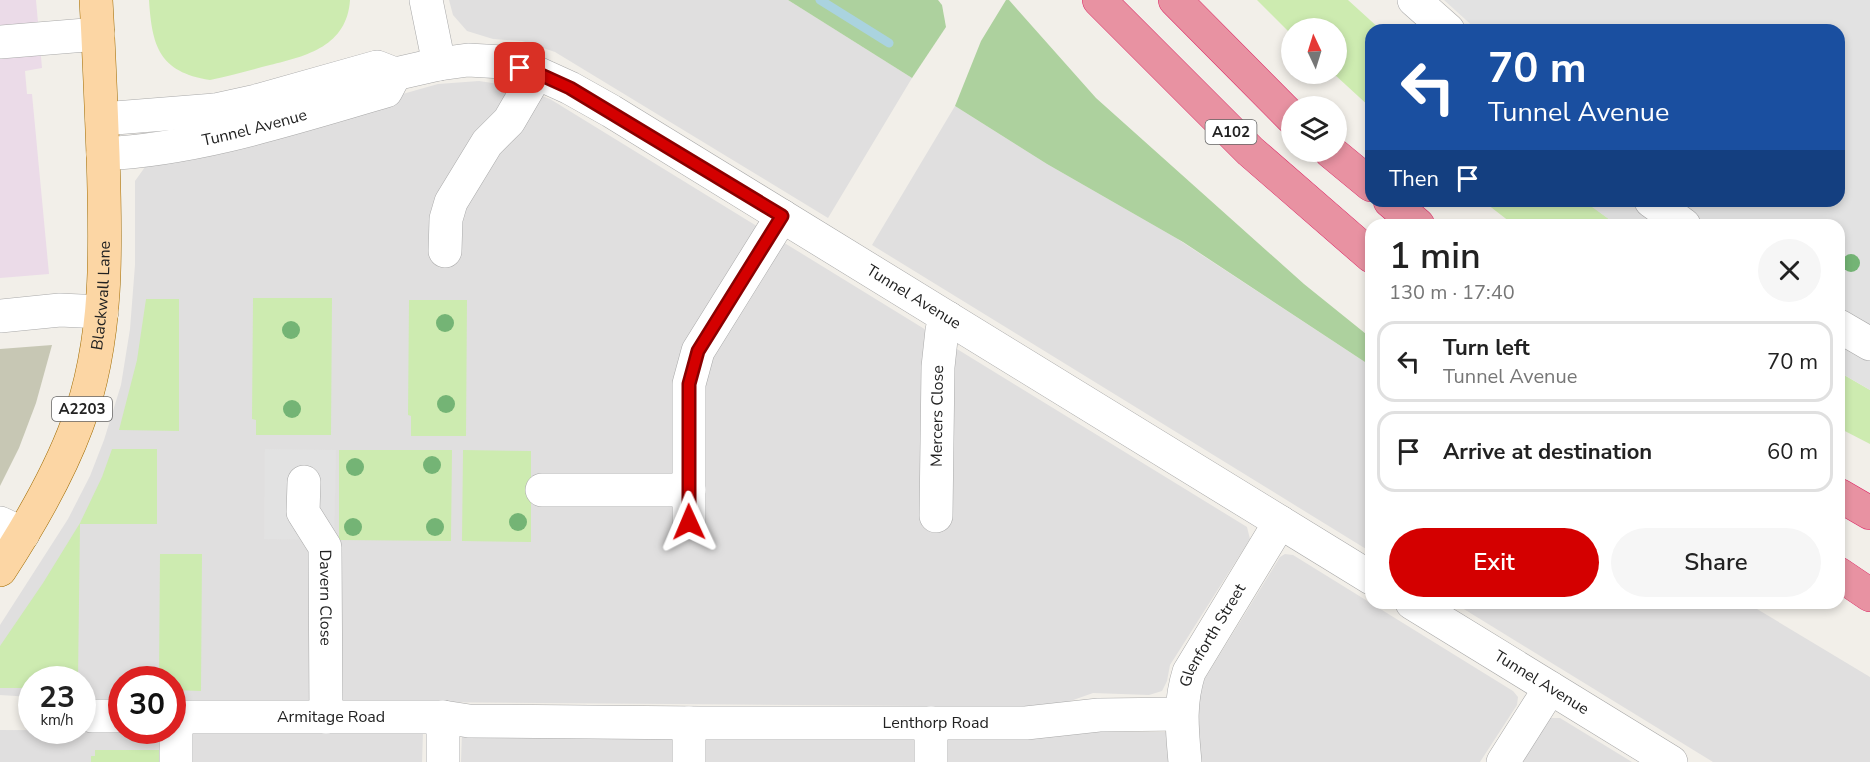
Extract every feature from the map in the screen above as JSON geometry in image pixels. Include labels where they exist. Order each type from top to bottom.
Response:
[{"type":"highway","name":"A102","points":[[1099,0],[1250,151],[1365,251]]},
{"type":"highway","points":[[1175,0],[1281,107]]},
{"type":"highway","points":[[1343,162],[1365,180]]},
{"type":"highway","points":[[1397,207],[1411,219]]},
{"type":"highway","points":[[1845,487],[1870,499]]},
{"type":"highway","points":[[1845,498],[1870,513]]},
{"type":"highway","points":[[1845,562],[1870,577]]},
{"type":"highway","points":[[1845,578],[1870,595]]},
{"type":"main road","name":"Blackwall Lane","points":[[0,570],[12,529],[59,469],[78,424],[92,369],[102,312],[105,209],[96,0]]},
{"type":"street","points":[[426,0],[439,64]]},
{"type":"street","points":[[1414,0],[1441,24]]},
{"type":"street","points":[[0,42],[98,34]]},
{"type":"street","name":"Tunnel Avenue","points":[[102,119],[215,110],[256,101],[377,67],[395,74],[468,60],[502,62],[537,73],[611,111],[1365,574]]},
{"type":"street","points":[[446,251],[446,219],[451,202],[487,143],[509,121],[537,73]]},
{"type":"street","name":"Tunnel Avenue","points":[[103,154],[136,152],[223,137],[386,91],[395,74]]},
{"type":"street","points":[[1659,207],[1676,219]]},
{"type":"street","points":[[542,490],[689,506],[689,384],[698,351],[782,216]]},
{"type":"street","points":[[0,315],[60,310],[102,312]]},
{"type":"street","name":"Mercers Close","points":[[936,516],[938,367],[942,330],[948,318]]},
{"type":"street","points":[[1845,329],[1870,344]]},
{"type":"street","name":"Davern Close","points":[[304,482],[303,512],[325,547],[326,717]]},
{"type":"street","name":"Glenforth Street","points":[[1185,762],[1181,714],[1183,692],[1189,672],[1280,522]]},
{"type":"street","name":"Tunnel Avenue","points":[[1422,609],[1671,762]]},
{"type":"street","points":[[1503,762],[1550,688]]},
{"type":"street","name":"Lenthorp Road","points":[[443,717],[469,721],[637,723],[1026,723],[1099,715],[1181,714]]},
{"type":"street","name":"Armitage Road","points":[[186,717],[443,717]]},
{"type":"street","points":[[443,717],[443,762]]},
{"type":"street","points":[[689,723],[689,762]]},
{"type":"street","points":[[931,723],[931,762]]},
{"type":"street","points":[[175,744],[176,762]]},
{"type":"shaded area","points":[[0,0],[36,0],[42,68],[25,71],[27,94],[32,94],[49,274],[0,278]]},
{"type":"shaded area","points":[[449,0],[788,0],[912,78],[828,218],[555,52],[522,41],[493,39],[467,31],[453,15]]},
{"type":"shaded area","points":[[1444,0],[1870,0],[1870,390],[1845,375],[1845,219],[1609,219],[1592,207],[1845,207],[1845,24],[1470,24]]},
{"type":"shaded area","points":[[479,81],[518,87],[550,99],[1247,527],[1250,539],[1170,665],[1167,681],[1162,691],[1149,695],[1093,693],[1059,705],[1039,707],[186,700],[186,666],[108,666],[108,700],[96,699],[96,666],[18,666],[18,696],[0,695],[0,625],[68,519],[90,476],[121,385],[130,329],[135,265],[135,181],[145,167],[438,84]]},
{"type":"shaded area","points":[[955,106],[1047,164],[1176,238],[1365,362],[1365,548],[872,245]]},
{"type":"shaded area","points":[[52,345],[36,403],[19,448],[0,486],[0,349]]},
{"type":"shaded area","points":[[265,449],[336,450],[334,540],[264,539]]},
{"type":"shaded area","points":[[1285,554],[1293,555],[1365,600],[1365,609],[1380,609],[1513,691],[1518,697],[1517,705],[1480,762],[1198,762],[1195,700],[1204,680],[1280,557]]},
{"type":"shaded area","points":[[1464,609],[1757,609],[1870,677],[1870,762],[1713,762]]},
{"type":"shaded area","points":[[1550,718],[1560,718],[1632,762],[1522,762]]},
{"type":"shaded area","points":[[0,730],[18,730],[18,744],[96,744],[96,730],[108,731],[108,744],[186,744],[186,731],[423,732],[422,762],[0,762]]},
{"type":"shaded area","points":[[462,732],[1170,732],[1173,762],[461,762]]},
{"type":"green space","points":[[149,0],[350,0],[347,16],[341,28],[333,38],[311,53],[210,80],[179,71],[162,54],[153,31]]},
{"type":"green space","points":[[788,0],[938,0],[942,5],[946,27],[912,78]]},
{"type":"green space","points":[[1006,0],[1009,0],[1096,98],[1304,284],[1365,333],[1365,362],[1183,242],[1047,164],[955,106],[981,41]]},
{"type":"green space","points":[[1257,0],[1348,0],[1374,24],[1365,24],[1365,102],[1345,84],[1347,84],[1347,18],[1281,18],[1281,24]]},
{"type":"green space","points":[[1491,207],[1593,207],[1609,219],[1506,219]]},
{"type":"green space","points":[[253,298],[332,298],[331,435],[256,435],[256,420],[252,419]]},
{"type":"green space","points":[[146,299],[179,299],[179,431],[119,430],[137,360]]},
{"type":"green space","points":[[409,300],[467,300],[466,436],[411,436],[411,416],[408,415]]},
{"type":"green space","points":[[1845,375],[1870,390],[1870,444],[1845,431]]},
{"type":"green space","points":[[112,449],[157,449],[157,524],[80,524],[78,666],[18,666],[18,688],[0,688],[0,646],[80,523],[102,477]]},
{"type":"green space","points":[[339,450],[452,450],[451,541],[339,540]]},
{"type":"green space","points":[[463,450],[531,451],[531,542],[462,541]]},
{"type":"green space","points":[[160,554],[202,554],[201,691],[186,690],[186,666],[159,666]]},
{"type":"green space","points":[[95,750],[163,750],[163,762],[91,762],[91,756],[95,756]]},
{"type":"waterway","points":[[820,0],[889,43]]},
{"type":"route","points":[[520,68],[570,88],[611,111],[782,216],[698,351],[689,384],[689,522]]}]
